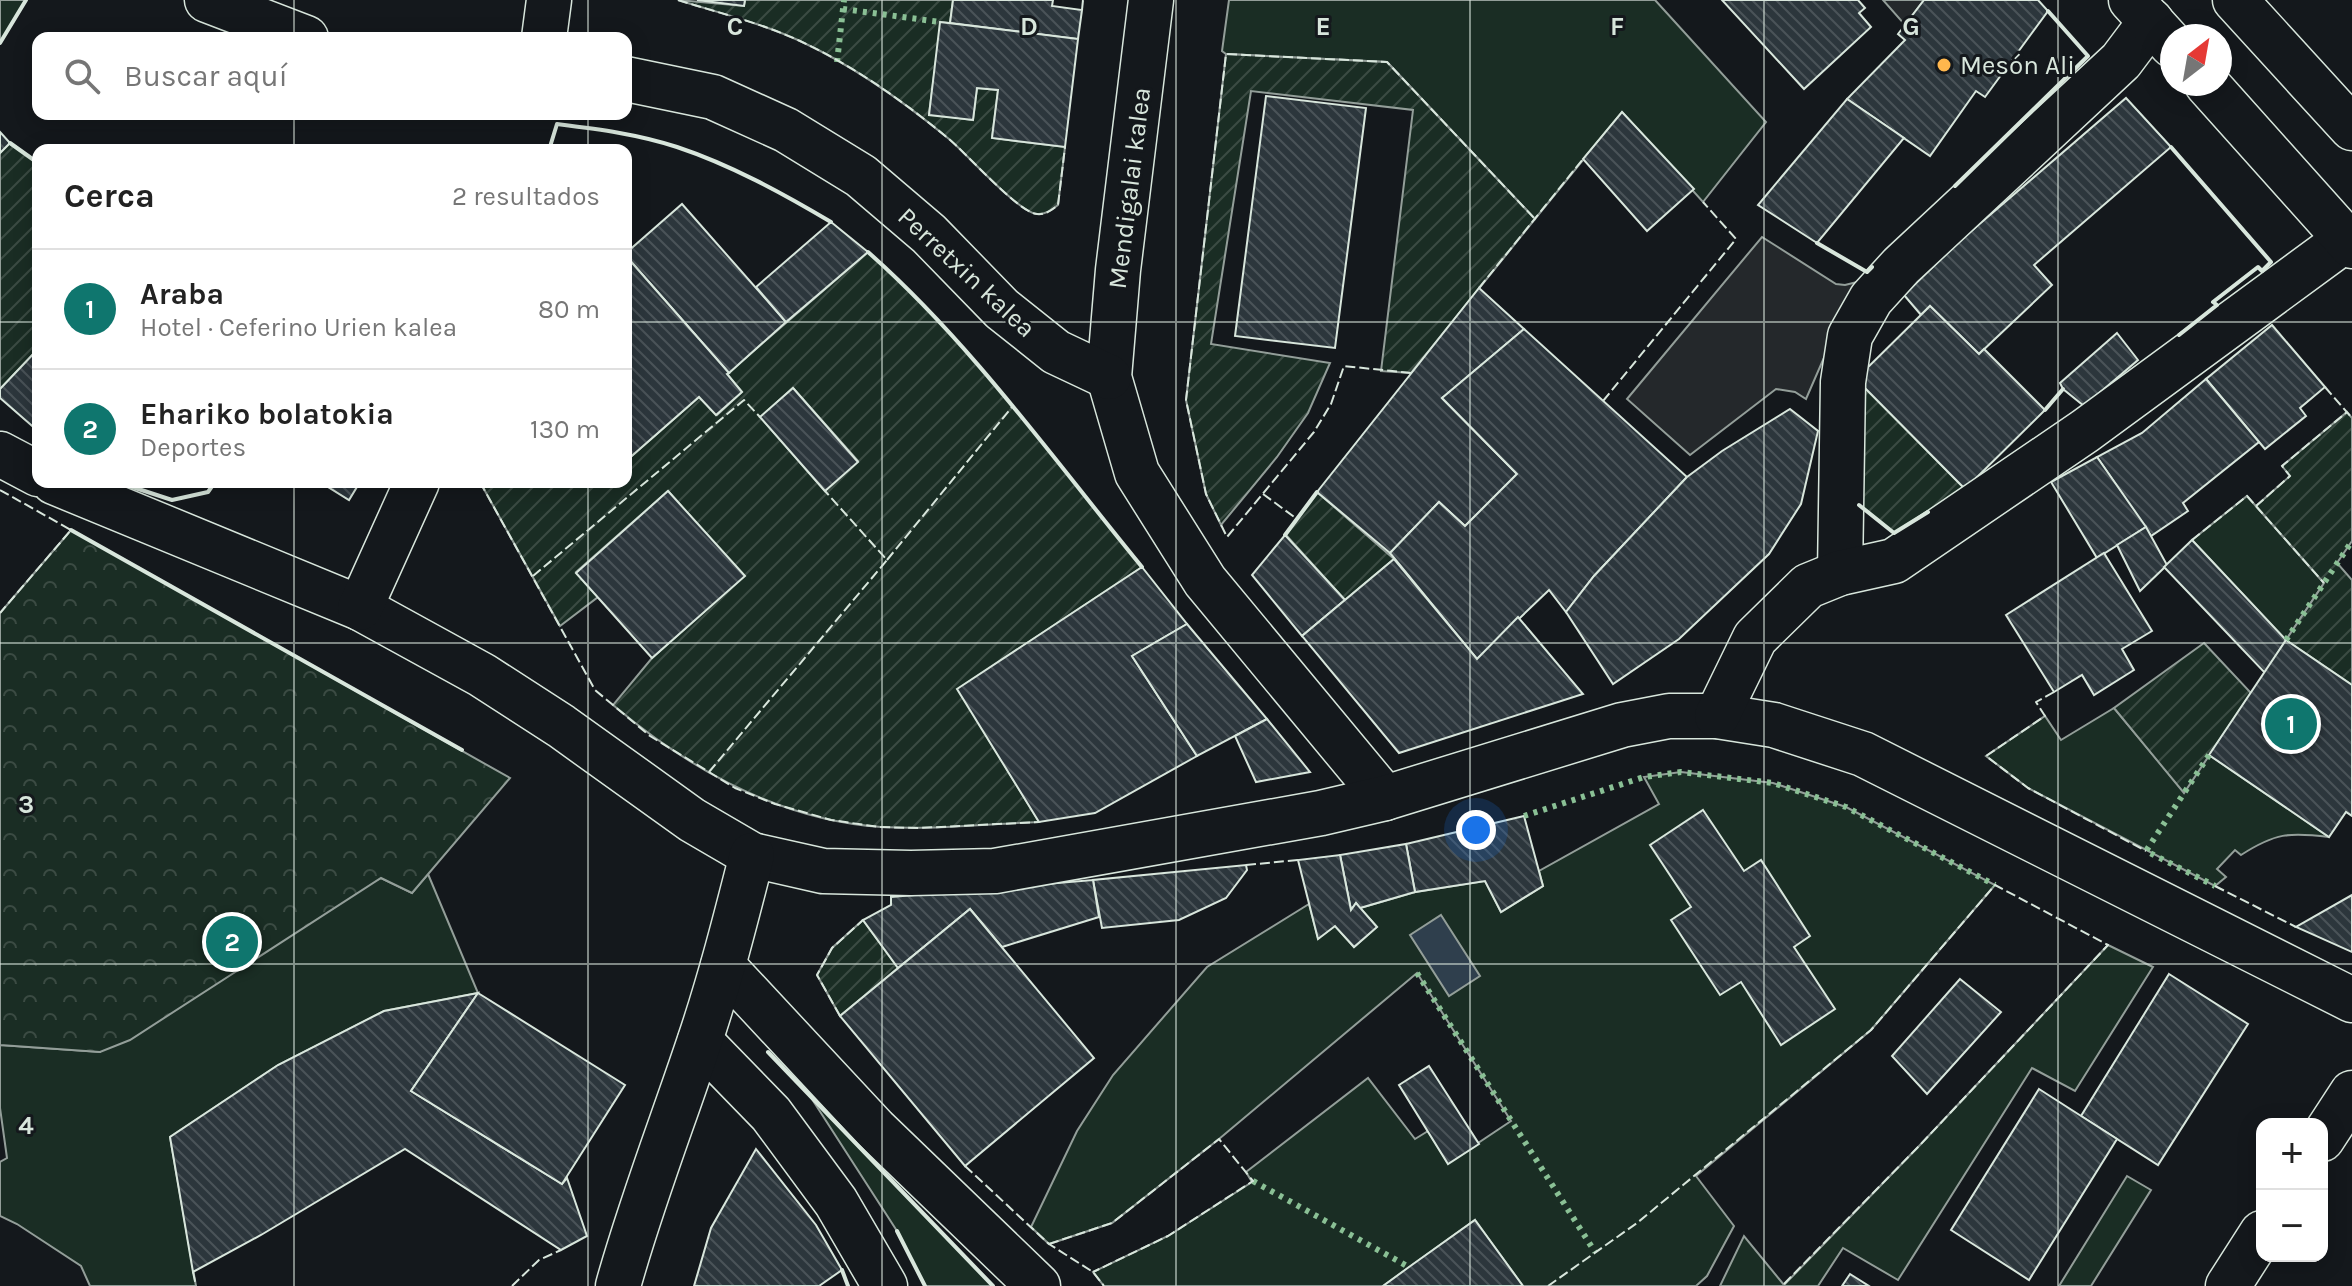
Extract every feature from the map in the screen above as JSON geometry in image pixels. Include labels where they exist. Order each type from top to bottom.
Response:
[{"type":"street","points":[[207,0],[290,32]]},
{"type":"street","points":[[545,32],[549,0]]},
{"type":"street","name":"Mendigalai kalea","points":[[1109,377],[1118,270],[1151,0]]},
{"type":"street","points":[[2235,0],[2352,128]]},
{"type":"street","points":[[1840,573],[1842,395],[1850,336],[1871,299],[1901,266],[2121,61],[2151,22]]},
{"type":"street","name":"Perretxin kalea","points":[[632,80],[713,97],[786,130],[861,176],[929,234],[1002,309],[1056,352],[1109,377]]},
{"type":"street","points":[[1717,716],[1755,638],[1808,586],[1840,573],[1894,561],[2085,431],[2350,240],[2218,96]]},
{"type":"street","points":[[1109,377],[1137,473],[1205,581],[1385,798]]},
{"type":"street","points":[[0,454],[32,471]]},
{"type":"street","points":[[69,488],[360,608],[492,681],[561,726],[692,820],[752,855],[823,871],[995,871],[1252,827],[1385,798],[1622,725],[1669,716],[1717,716],[1774,725],[1863,754],[2352,1000]]},
{"type":"street","points":[[360,608],[414,488]]},
{"type":"street","points":[[618,1286],[638,1216],[700,1041],[752,855]]},
{"type":"street","points":[[723,966],[875,1129],[1038,1286]]},
{"type":"street","points":[[700,1041],[771,1114],[836,1202],[885,1286]]},
{"type":"street","points":[[2328,1130],[2352,1093]]},
{"type":"street","points":[[2228,1286],[2256,1242]]},
{"type":"green space","points":[[0,0],[26,0],[0,43]]},
{"type":"green space","points":[[678,0],[744,6],[745,0],[953,0],[950,23],[941,22],[929,114],[973,120],[977,88],[998,90],[992,138],[1065,147],[1058,205],[1037,214],[1018,204],[949,139],[914,111],[878,85],[820,51],[770,29]]},
{"type":"green space","points":[[1229,0],[1655,0],[1766,122],[1703,202],[1622,112],[1535,219],[1387,62],[1226,54],[1222,51]]},
{"type":"green space","points":[[1226,54],[1387,62],[1535,219],[1411,373],[1381,371],[1413,110],[1251,91],[1211,344],[1330,363],[1308,413],[1277,457],[1221,525],[1206,494],[1186,400]]},
{"type":"green space","points":[[10,143],[32,159],[32,355],[0,389],[0,153]]},
{"type":"green space","points":[[868,252],[977,364],[1142,567],[958,689],[1039,822],[901,828],[843,822],[807,814],[771,802],[704,770],[613,705],[652,658],[744,576],[668,491],[576,572],[598,597],[560,626],[483,488],[632,488],[632,456],[699,397],[717,415],[742,392],[727,374]],"holes":[[[793,388],[858,461],[824,490],[760,417]]]},
{"type":"green space","points":[[1856,379],[1965,489],[1894,533],[1853,500]]},
{"type":"green space","points":[[2347,412],[2352,418],[2352,541],[2337,563],[2352,580],[2352,685],[2286,640],[2324,583],[2256,506],[2290,476],[2282,466]]},
{"type":"green space","points":[[1317,492],[1394,559],[1345,600],[1286,535]]},
{"type":"green space","points":[[2247,496],[2324,583],[2286,640],[2192,540]]},
{"type":"green space","points":[[71,530],[510,778],[412,893],[381,878],[130,1040],[100,1052],[0,1045],[0,613]]},
{"type":"green space","points":[[2204,643],[2251,693],[2184,793],[2114,708]]},
{"type":"green space","points":[[2114,708],[2184,792],[2209,755],[2329,837],[2283,836],[2263,842],[2241,855],[2235,850],[2217,869],[2226,877],[2215,886],[2028,788],[1986,756],[2045,716],[2061,740]]},
{"type":"green space","points":[[1681,772],[1773,783],[1846,807],[1995,885],[1871,1030],[1696,1176],[1734,1226],[1707,1276],[1696,1286],[1523,1286],[1475,1220],[1383,1286],[1104,1286],[1093,1272],[1168,1236],[1252,1182],[1246,1172],[1368,1078],[1415,1139],[1428,1131],[1448,1163],[1511,1121],[1417,973],[1219,1139],[1112,1223],[1049,1244],[1031,1227],[1077,1131],[1113,1075],[1207,967],[1309,904],[1318,938],[1335,926],[1354,947],[1377,927],[1360,908],[1415,892],[1485,881],[1501,912],[1543,886],[1539,871],[1659,804],[1644,777]]},
{"type":"green space","points":[[428,874],[478,993],[384,1011],[278,1065],[170,1137],[196,1286],[90,1286],[81,1266],[0,1216],[0,1162],[7,1158],[0,1108],[0,1045],[100,1052],[101,996],[381,878],[412,893]]},
{"type":"green space","points":[[863,920],[898,968],[840,1016],[817,975],[832,948]]},
{"type":"green space","points":[[2108,945],[2153,967],[2075,1091],[2032,1068],[1898,1280],[1843,1248],[1818,1286],[1720,1286],[1744,1236],[1784,1285]]},
{"type":"green space","points":[[810,1096],[993,1286],[925,1286],[897,1231]]},
{"type":"green space","points":[[2127,1176],[2151,1190],[2091,1286],[2059,1286]]},
{"type":"shaded area","points":[[1883,0],[1924,0],[1905,25]]},
{"type":"shaded area","points":[[1762,237],[1836,284],[1857,282],[1806,399],[1795,392],[1776,389],[1690,455],[1627,399]]},
{"type":"water","points":[[1441,915],[1480,976],[1449,996],[1410,935]]},
{"type":"building","points":[[697,0],[745,0],[744,6]]},
{"type":"building","points":[[953,0],[1053,0],[1052,6],[1082,10],[1078,39],[950,23]]},
{"type":"building","points":[[1722,0],[1858,0],[1865,8],[1859,13],[1871,27],[1804,89]]},
{"type":"building","name":"Mesón Ali","points":[[1924,0],[2038,0],[2048,11],[1985,97],[1976,91],[1930,156],[1847,99],[1905,40],[1898,34]]},
{"type":"building","points":[[940,22],[1078,39],[1065,147],[992,138],[998,90],[977,88],[973,120],[929,115]]},
{"type":"building","points":[[1266,96],[1366,108],[1335,348],[1235,336]]},
{"type":"building","points":[[2126,98],[2171,147],[2034,265],[2052,285],[1979,354],[1930,306],[1921,315],[1904,295],[1955,245]]},
{"type":"building","points":[[1847,99],[1904,138],[1817,243],[1758,205]]},
{"type":"building","points":[[1622,112],[1694,189],[1647,231],[1583,159]]},
{"type":"building","points":[[0,132],[10,143],[0,153]]},
{"type":"building","points":[[682,204],[786,322],[729,373],[632,263],[632,248]]},
{"type":"building","points":[[831,222],[868,252],[786,322],[756,287]]},
{"type":"building","points":[[632,263],[729,373],[742,392],[716,415],[699,397],[632,456]]},
{"type":"building","points":[[1479,288],[1524,329],[1442,398],[1517,474],[1465,526],[1439,502],[1390,553],[1317,492]]},
{"type":"building","points":[[1930,306],[1979,354],[1984,349],[2045,410],[1965,489],[1856,379]]},
{"type":"building","points":[[2272,325],[2325,387],[2300,408],[2306,416],[2265,449],[2206,379]]},
{"type":"building","points":[[1524,329],[1687,477],[1594,576],[1566,612],[1549,590],[1477,659],[1390,553],[1439,502],[1465,526],[1517,474],[1442,398]]},
{"type":"building","points":[[2117,333],[2138,360],[2084,406],[2060,383]]},
{"type":"building","points":[[32,355],[32,426],[0,398],[0,389]]},
{"type":"building","points":[[2206,379],[2259,442],[2183,503],[2188,511],[2151,536],[2097,457],[2142,433]]},
{"type":"building","points":[[793,388],[858,462],[825,491],[760,417]]},
{"type":"building","points":[[1790,409],[1818,431],[1801,504],[1769,554],[1679,639],[1613,684],[1566,612],[1594,576],[1687,477],[1722,451]]},
{"type":"building","points":[[2097,457],[2146,527],[2097,558],[2051,482]]},
{"type":"building","points":[[330,488],[356,488],[349,500]]},
{"type":"building","points":[[668,491],[745,576],[652,658],[576,573]]},
{"type":"building","points":[[2146,527],[2167,565],[2140,591],[2117,545]]},
{"type":"building","points":[[1285,535],[1345,600],[1302,636],[1252,575]]},
{"type":"building","points":[[2192,540],[2286,640],[2265,673],[2164,567]]},
{"type":"building","points":[[2104,553],[2152,631],[2122,649],[2134,670],[2094,695],[2082,675],[2054,692],[2006,615]]},
{"type":"building","points":[[1394,559],[1477,659],[1518,617],[1583,694],[1399,753],[1302,636]]},
{"type":"building","points":[[1142,567],[1187,624],[1132,656],[1197,756],[1095,813],[1039,822],[957,689]]},
{"type":"building","points":[[1187,624],[1267,719],[1197,756],[1132,656]]},
{"type":"building","points":[[2286,640],[2352,685],[2352,816],[2346,812],[2329,837],[2209,755]]},
{"type":"building","points":[[1267,719],[1310,772],[1256,782],[1235,736]]},
{"type":"building","points":[[1703,810],[1744,871],[1761,860],[1810,936],[1794,947],[1835,1009],[1781,1045],[1741,982],[1720,995],[1671,920],[1691,907],[1650,845]]},
{"type":"building","points":[[1524,816],[1543,886],[1501,912],[1485,881],[1415,892],[1406,844]]},
{"type":"building","points":[[1406,844],[1415,892],[1360,908],[1356,903],[1351,910],[1340,855]]},
{"type":"building","points":[[1340,855],[1351,910],[1356,903],[1377,927],[1354,947],[1335,926],[1318,939],[1298,860]]},
{"type":"building","points":[[1246,865],[1247,870],[1226,898],[1179,920],[1102,928],[1093,880]]},
{"type":"building","points":[[1093,880],[1099,917],[1002,947],[970,909],[898,968],[863,920],[891,905],[891,897]]},
{"type":"building","points":[[2352,895],[2352,952],[2296,927]]},
{"type":"building","points":[[970,909],[1094,1058],[965,1166],[840,1016]]},
{"type":"building","points":[[2169,974],[2248,1024],[2158,1165],[2081,1116]]},
{"type":"building","points":[[1960,979],[2001,1012],[1927,1094],[1892,1056]]},
{"type":"building","points":[[478,993],[411,1091],[562,1184],[567,1178],[587,1236],[561,1250],[405,1149],[193,1272],[170,1137],[278,1065],[384,1011]]},
{"type":"building","points":[[478,993],[625,1085],[562,1184],[411,1091]]},
{"type":"building","points":[[1429,1066],[1479,1144],[1448,1164],[1399,1085]]},
{"type":"building","points":[[2039,1089],[2117,1139],[2029,1280],[1951,1230]]},
{"type":"building","points":[[756,1149],[816,1225],[842,1270],[819,1286],[694,1286],[711,1228]]},
{"type":"building","points":[[1475,1220],[1523,1286],[1383,1286],[1409,1267]]},
{"type":"building","points":[[1850,1274],[1869,1286],[1842,1286]]},
{"type":"hedge","points":[[837,62],[844,0]]},
{"type":"hedge","points":[[843,9],[940,22]]},
{"type":"hedge","points":[[2286,640],[2352,541]]},
{"type":"hedge","points":[[2209,755],[2146,851],[2215,886]]},
{"type":"hedge","points":[[1524,816],[1644,777],[1681,772],[1773,783],[1846,807],[1995,885]]},
{"type":"hedge","points":[[1417,973],[1595,1252]]},
{"type":"hedge","points":[[1253,1181],[1409,1267]]},
{"type":"fence","points":[[678,0],[785,35],[859,73],[949,139],[1006,194],[1029,211],[1043,214],[1058,205],[1065,147]]},
{"type":"fence","points":[[1082,10],[1083,0]]},
{"type":"fence","points":[[1411,373],[1344,366],[1331,404],[1314,432],[1227,537],[1206,494],[1186,400],[1226,54],[1387,62],[1535,219]]},
{"type":"fence","points":[[1479,288],[1583,159]]},
{"type":"fence","points":[[1603,401],[1736,239],[1703,202]]},
{"type":"fence","points":[[2325,387],[2352,418]]},
{"type":"fence","points":[[533,576],[744,400],[760,417]]},
{"type":"fence","points":[[887,560],[1012,407]]},
{"type":"fence","points":[[2256,506],[2290,476],[2282,466],[2347,412]]},
{"type":"fence","points":[[483,488],[595,690],[650,736],[735,788],[775,804],[831,820],[879,827],[1039,822]]},
{"type":"fence","points":[[0,490],[71,530],[0,613]]},
{"type":"fence","points":[[709,772],[887,560],[825,491]]},
{"type":"fence","points":[[1263,494],[1297,519]]},
{"type":"fence","points":[[2192,540],[2247,496],[2324,583]]},
{"type":"fence","points":[[2054,692],[2036,702],[2045,716],[1986,756],[2028,788],[2146,851]]},
{"type":"fence","points":[[1246,865],[1298,860]]},
{"type":"fence","points":[[1548,1286],[1637,1223],[1871,1030],[1995,885],[2108,945],[1782,1286]]},
{"type":"fence","points":[[2215,886],[2296,927]]},
{"type":"fence","points":[[840,1016],[817,975],[832,948],[863,920]]},
{"type":"fence","points":[[1049,1244],[1112,1223],[1219,1139],[1253,1181],[1168,1236],[1093,1272]]},
{"type":"fence","points":[[965,1166],[1049,1244],[1093,1272],[1104,1286]]},
{"type":"fence","points":[[512,1286],[539,1260],[561,1250]]},
{"type":"fence","points":[[193,1272],[196,1286]]},
{"type":"wall","points":[[0,43],[26,0]]},
{"type":"wall","points":[[1955,186],[2088,56],[2048,11]]},
{"type":"wall","points":[[551,144],[557,124],[602,130],[677,147],[737,171],[831,222]]},
{"type":"wall","points":[[10,143],[32,159]]},
{"type":"wall","points":[[2171,147],[2271,262],[2262,271],[2258,267],[2213,302],[2217,305],[2179,335]]},
{"type":"wall","points":[[1817,243],[1867,272],[1872,267]]},
{"type":"wall","points":[[868,252],[977,364],[1142,567]]},
{"type":"wall","points":[[2045,410],[2063,389]]},
{"type":"wall","points":[[135,488],[172,500],[208,492],[211,488]]},
{"type":"wall","points":[[1285,535],[1317,492]]},
{"type":"wall","points":[[1859,505],[1894,533],[1928,512]]},
{"type":"wall","points":[[71,530],[462,750]]},
{"type":"wall","points":[[768,1052],[993,1286]]},
{"type":"wall","points":[[897,1231],[925,1286]]},
{"type":"wall","points":[[842,1270],[848,1286]]},
{"type":"place","name":"Mesón Ali","points":[[1944,65]]},
{"type":"place","name":"Araba","points":[[2291,724]]},
{"type":"place","name":"Ehariko bolatokia","points":[[232,942]]}]
